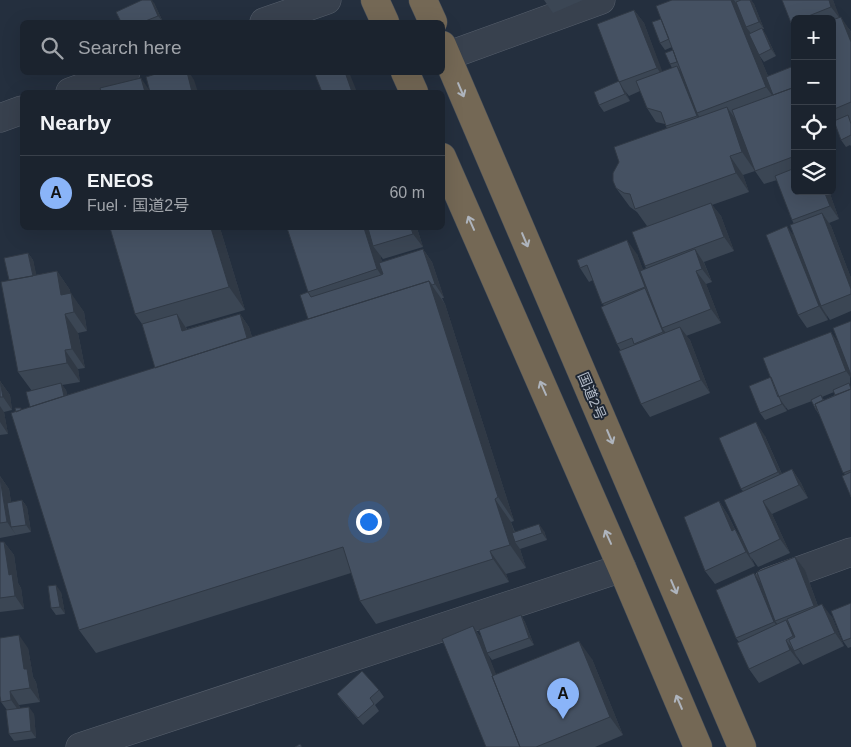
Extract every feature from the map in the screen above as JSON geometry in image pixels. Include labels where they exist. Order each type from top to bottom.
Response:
[{"type":"highway","points":[[376,0],[384,20]]},
{"type":"highway","points":[[423,0],[432,20]]},
{"type":"highway","name":"国道2号","points":[[445,51],[742,747]]},
{"type":"highway","points":[[407,75],[413,90]]},
{"type":"highway","points":[[445,164],[622,568],[698,747]]},
{"type":"street","points":[[270,20],[327,0]]},
{"type":"street","points":[[445,51],[601,0]]},
{"type":"street","points":[[76,90],[118,75]]},
{"type":"street","points":[[0,118],[20,111]]},
{"type":"street","points":[[745,590],[851,552]]},
{"type":"street","points":[[80,747],[622,568]]},
{"type":"building","points":[[142,0],[151,0],[158,16],[148,20],[120,20],[116,12]]},
{"type":"building","points":[[672,0],[731,0],[766,87],[697,113],[656,6]]},
{"type":"building","points":[[750,0],[759,22],[746,27],[736,2]]},
{"type":"building","points":[[782,0],[829,0],[831,7],[811,15],[791,15],[791,23]]},
{"type":"building","points":[[634,10],[657,68],[619,82],[597,24]]},
{"type":"building","points":[[841,17],[851,42],[851,102],[836,108],[836,60],[836,19]]},
{"type":"building","points":[[661,19],[669,39],[660,43],[652,22]]},
{"type":"building","points":[[762,28],[771,49],[759,55],[749,34]]},
{"type":"building","points":[[673,50],[677,62],[670,64],[665,53]]},
{"type":"building","points":[[677,66],[697,116],[666,126],[661,112],[647,108],[636,81]]},
{"type":"building","points":[[791,67],[791,88],[773,95],[766,77]]},
{"type":"building","points":[[152,75],[188,75],[192,90],[149,90],[146,77]]},
{"type":"building","points":[[315,75],[346,75],[351,90],[321,90]]},
{"type":"building","points":[[141,78],[144,90],[100,90],[100,88]]},
{"type":"building","points":[[619,81],[625,94],[599,105],[594,92]]},
{"type":"building","points":[[791,88],[791,158],[755,171],[732,110]]},
{"type":"building","points":[[727,107],[742,152],[730,156],[736,173],[635,209],[630,194],[616,188],[613,181],[613,173],[619,162],[614,147]]},
{"type":"building","points":[[848,115],[851,124],[851,135],[841,140],[836,126],[836,120]]},
{"type":"building","points":[[791,170],[791,195],[826,195],[830,206],[792,220],[775,176]]},
{"type":"building","points":[[711,203],[724,237],[645,266],[632,232]]},
{"type":"building","points":[[822,213],[851,289],[851,294],[821,306],[790,225]]},
{"type":"building","points":[[787,226],[819,306],[798,315],[766,235]]},
{"type":"building","points":[[111,230],[212,230],[229,287],[135,314]]},
{"type":"building","points":[[288,230],[365,230],[377,269],[308,292]]},
{"type":"building","points":[[369,230],[412,230],[413,234],[373,246]]},
{"type":"building","points":[[627,240],[645,287],[602,304],[587,265],[580,268],[577,260]]},
{"type":"building","points":[[423,249],[435,284],[432,285],[429,281],[308,319],[300,295],[308,292],[311,297],[381,275],[383,274],[379,263]]},
{"type":"building","points":[[695,249],[702,269],[696,271],[711,309],[662,328],[640,271]]},
{"type":"building","points":[[28,253],[33,276],[9,280],[4,258]]},
{"type":"building","points":[[57,271],[61,295],[71,293],[74,312],[65,314],[72,349],[65,350],[67,363],[18,372],[1,282]]},
{"type":"building","points":[[429,281],[498,497],[495,499],[510,545],[490,551],[493,559],[360,601],[343,547],[79,630],[11,413]]},
{"type":"building","points":[[645,288],[663,332],[634,344],[632,338],[617,344],[601,307]]},
{"type":"building","points":[[177,314],[182,331],[240,314],[247,338],[155,368],[142,324]]},
{"type":"building","points":[[851,321],[851,375],[833,328]]},
{"type":"building","points":[[680,327],[701,380],[641,404],[619,351]]},
{"type":"building","points":[[831,332],[846,371],[778,397],[763,358]]},
{"type":"building","points":[[771,377],[782,404],[760,413],[749,386]]},
{"type":"building","points":[[0,381],[3,397],[0,397]]},
{"type":"building","points":[[61,383],[64,396],[30,407],[26,392]]},
{"type":"building","points":[[849,383],[851,389],[835,395],[833,390]]},
{"type":"building","points":[[851,389],[851,470],[843,473],[815,404]]},
{"type":"building","points":[[821,395],[823,400],[815,404],[816,410],[811,400]]},
{"type":"building","points":[[15,408],[21,408],[21,410],[16,412]]},
{"type":"building","points":[[756,422],[778,472],[741,489],[719,438]]},
{"type":"building","points":[[792,469],[799,485],[763,501],[780,539],[749,554],[724,500]]},
{"type":"building","points":[[851,472],[851,497],[842,476]]},
{"type":"building","points":[[0,478],[7,522],[0,523]]},
{"type":"building","points":[[22,500],[26,525],[11,527],[7,503]]},
{"type":"building","points":[[719,501],[732,531],[735,529],[746,552],[705,571],[684,517]]},
{"type":"building","points":[[539,524],[542,533],[515,542],[512,533]]},
{"type":"building","points":[[0,542],[4,542],[9,575],[12,574],[15,596],[0,598]]},
{"type":"building","points":[[795,557],[814,606],[775,621],[757,572]]},
{"type":"building","points":[[754,573],[774,622],[736,638],[716,590]]},
{"type":"building","points":[[56,585],[60,607],[51,608],[48,586]]},
{"type":"building","points":[[851,603],[851,638],[843,641],[831,611]]},
{"type":"building","points":[[822,604],[835,633],[794,651],[789,640],[795,637],[787,619]]},
{"type":"building","points":[[521,615],[529,638],[487,653],[479,630]]},
{"type":"building","points":[[786,620],[793,636],[786,640],[790,650],[749,669],[737,643]]},
{"type":"building","points":[[473,626],[520,747],[486,747],[442,639]]},
{"type":"building","points":[[19,635],[24,669],[27,669],[30,688],[10,691],[11,700],[1,702],[0,638]]},
{"type":"building","points":[[579,641],[610,717],[536,747],[520,747],[492,676]]},
{"type":"building","points":[[362,671],[379,690],[370,698],[374,704],[358,718],[337,694]]},
{"type":"building","points":[[29,707],[31,731],[9,734],[6,710]]},
{"type":"place","name":"ENEOS","points":[[563,719]]}]
